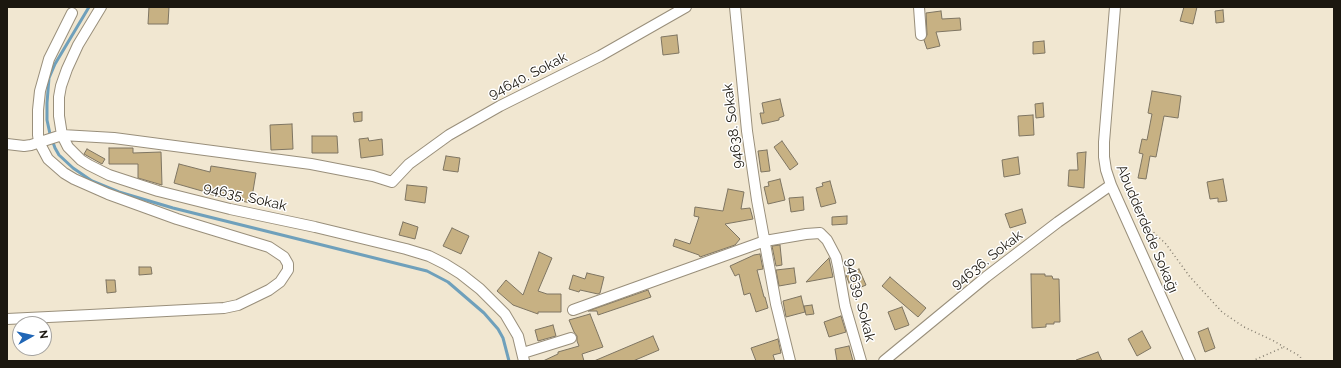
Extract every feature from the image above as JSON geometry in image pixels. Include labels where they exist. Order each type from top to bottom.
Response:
[{"type":"street","name":"94635. Sokak","points":[[101,7],[78,45],[61,86],[59,108],[62,135],[68,147],[81,160],[109,175],[158,191],[406,249],[429,256],[461,274],[480,289],[505,314],[518,336],[524,357]]},
{"type":"street","name":"94640. Sokak","points":[[62,135],[114,138],[304,163],[353,172],[392,182],[408,164],[449,136],[500,106],[600,56],[686,7]]},
{"type":"street","name":"94638. Sokak","points":[[735,7],[747,131],[757,200],[776,304],[790,361]]},
{"type":"street","points":[[919,7],[921,35]]},
{"type":"street","name":"Abudderdede Sokağı","points":[[1115,7],[1104,142],[1106,170],[1111,185],[1190,361]]},
{"type":"street","points":[[7,319],[90,316],[224,308],[238,305],[269,290],[280,282],[288,270],[288,264],[284,257],[269,247],[192,224],[141,206],[74,179],[64,173],[48,159],[39,142],[38,110],[42,81],[54,48],[72,13]]},
{"type":"street","points":[[7,144],[24,146],[62,135]]},
{"type":"street","name":"94636. Sokak","points":[[884,361],[986,277],[1058,222],[1111,185]]},
{"type":"street","name":"94639. Sokak","points":[[765,241],[815,233],[820,233],[827,240],[834,253],[838,266],[845,306],[861,361]]},
{"type":"street","points":[[574,310],[765,241]]},
{"type":"street","points":[[524,357],[571,338]]},
{"type":"path","points":[[1120,204],[1138,218],[1166,244],[1190,277],[1222,312],[1244,327],[1274,341],[1300,356],[1302,361]]},
{"type":"path","points":[[1252,361],[1284,347]]},
{"type":"building","points":[[149,7],[169,7],[168,24],[148,24]]},
{"type":"building","points":[[1184,7],[1197,7],[1193,24],[1180,21]]},
{"type":"building","points":[[1223,10],[1224,22],[1216,23],[1215,11]]},
{"type":"building","points":[[941,11],[942,19],[960,18],[961,30],[936,32],[940,46],[927,49],[924,40],[927,35],[926,13]]},
{"type":"building","points":[[677,35],[679,53],[663,55],[661,37]]},
{"type":"building","points":[[1044,41],[1045,53],[1033,54],[1033,42]]},
{"type":"building","points":[[1152,91],[1181,96],[1178,118],[1164,116],[1156,157],[1150,156],[1146,179],[1138,178],[1143,154],[1139,153],[1142,139],[1147,140],[1152,114],[1148,113]]},
{"type":"building","points":[[780,99],[784,116],[779,118],[779,120],[762,124],[760,113],[764,113],[762,103]]},
{"type":"building","points":[[1043,103],[1044,117],[1036,118],[1035,104]]},
{"type":"building","points":[[362,112],[362,121],[354,122],[353,113]]},
{"type":"building","points":[[1033,115],[1034,135],[1019,136],[1018,116]]},
{"type":"building","points":[[292,124],[293,149],[271,150],[270,125]]},
{"type":"building","points":[[312,136],[337,136],[338,153],[312,153]]},
{"type":"building","points":[[368,138],[369,141],[382,139],[383,155],[361,158],[359,139]]},
{"type":"building","points":[[782,141],[798,164],[790,170],[774,147]]},
{"type":"building","points":[[109,148],[133,148],[133,153],[161,152],[162,185],[138,178],[138,164],[109,164]]},
{"type":"building","points":[[87,149],[105,159],[102,164],[84,154]]},
{"type":"building","points":[[767,150],[770,171],[761,172],[758,151]]},
{"type":"building","points":[[1086,152],[1084,188],[1068,186],[1069,170],[1078,170],[1077,153]]},
{"type":"building","points":[[446,156],[460,158],[458,172],[443,170]]},
{"type":"building","points":[[1018,157],[1020,174],[1004,177],[1002,160]]},
{"type":"building","points":[[179,164],[210,172],[211,166],[256,173],[251,203],[208,194],[209,193],[174,183]]},
{"type":"building","points":[[780,179],[785,200],[768,204],[764,187],[769,186],[768,182]]},
{"type":"building","points":[[1223,179],[1227,201],[1218,202],[1218,198],[1210,199],[1207,182]]},
{"type":"building","points":[[830,181],[836,203],[821,207],[816,188],[823,186],[822,183]]},
{"type":"building","points":[[407,185],[427,187],[425,203],[405,200]]},
{"type":"building","points":[[728,189],[744,192],[741,209],[750,208],[753,219],[725,224],[740,239],[735,245],[700,257],[699,255],[673,246],[675,239],[690,244],[699,217],[694,216],[695,207],[723,211]]},
{"type":"building","points":[[803,197],[804,210],[791,212],[789,198]]},
{"type":"building","points":[[1022,209],[1026,223],[1010,228],[1005,214]]},
{"type":"building","points":[[847,216],[847,224],[832,225],[832,217]]},
{"type":"building","points":[[403,222],[418,227],[415,239],[399,235]]},
{"type":"building","points":[[452,228],[469,236],[461,254],[443,246]]},
{"type":"building","points":[[780,245],[782,265],[776,266],[772,246]]},
{"type":"building","points":[[539,252],[552,258],[538,291],[547,294],[561,294],[561,312],[538,312],[538,314],[513,305],[497,291],[506,280],[523,295]]},
{"type":"building","points":[[760,254],[763,269],[757,270],[768,308],[756,312],[750,293],[744,295],[739,274],[735,276],[730,266],[754,255]]},
{"type":"building","points":[[829,258],[833,277],[806,282],[821,266]]},
{"type":"building","points":[[139,267],[151,267],[152,274],[139,275]]},
{"type":"building","points":[[794,268],[796,283],[779,286],[776,270]]},
{"type":"building","points":[[859,269],[866,285],[852,291],[846,275]]},
{"type":"building","points":[[587,273],[604,277],[600,293],[598,294],[580,290],[579,292],[569,289],[573,275],[585,279]]},
{"type":"building","points":[[1031,274],[1045,274],[1045,276],[1052,276],[1053,279],[1059,279],[1060,322],[1046,324],[1046,327],[1032,328]]},
{"type":"building","points":[[890,277],[926,308],[918,317],[882,286]]},
{"type":"building","points":[[106,280],[115,280],[116,292],[107,293]]},
{"type":"building","points":[[648,290],[651,297],[598,315],[597,311],[588,311]]},
{"type":"building","points":[[801,296],[805,312],[786,317],[783,301]]},
{"type":"building","points":[[812,305],[814,314],[806,315],[804,306]]},
{"type":"building","points":[[902,307],[909,325],[895,330],[888,312]]},
{"type":"building","points":[[590,314],[603,347],[582,354],[584,361],[543,361],[558,354],[558,352],[579,346],[577,336],[569,320]]},
{"type":"building","points":[[841,316],[846,332],[829,337],[824,322]]},
{"type":"building","points":[[553,325],[556,336],[538,341],[535,330]]},
{"type":"building","points":[[1208,328],[1215,348],[1205,352],[1198,332]]},
{"type":"building","points":[[1142,331],[1151,348],[1137,356],[1128,339]]},
{"type":"building","points":[[653,336],[659,350],[633,361],[594,361]]},
{"type":"building","points":[[778,339],[781,353],[773,355],[775,361],[756,361],[751,348]]},
{"type":"building","points":[[849,346],[853,361],[837,361],[835,349]]},
{"type":"building","points":[[1098,352],[1102,361],[1076,361],[1076,360]]},
{"type":"waterway","points":[[89,7],[55,64],[49,78],[47,120],[50,134],[59,155],[73,168],[92,181],[119,192],[173,208],[427,271],[448,282],[484,313],[498,329],[503,338],[509,361]]}]
